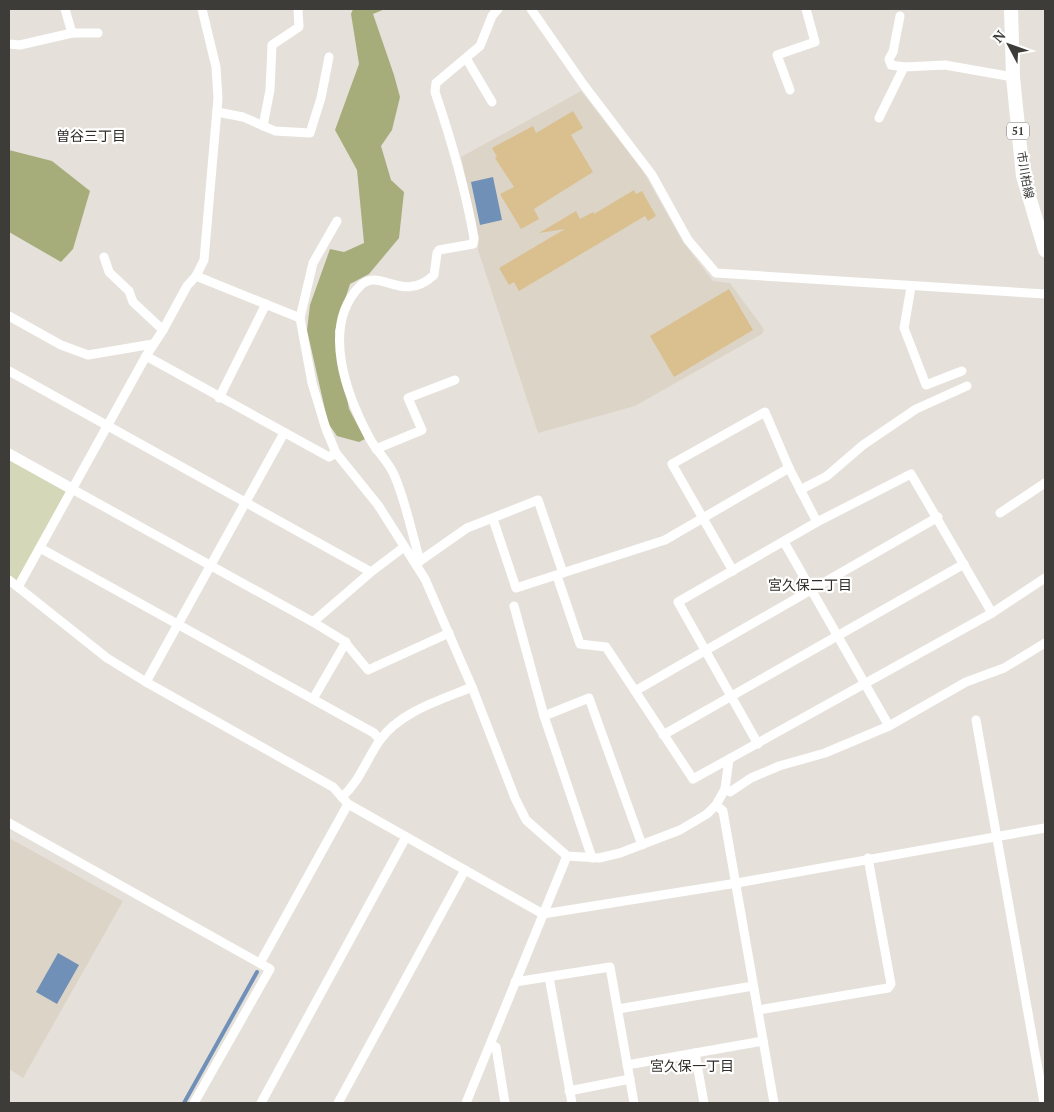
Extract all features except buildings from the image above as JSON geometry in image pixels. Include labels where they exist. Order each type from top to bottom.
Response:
[{"type":"main road","name":"市川柏線","points":[[1011,9],[1013,77],[1023,176],[1045,248]]},
{"type":"street","points":[[65,9],[72,33]]},
{"type":"street","points":[[202,9],[216,68],[217,112],[204,260],[146,356],[40,548],[12,585],[107,658],[333,788],[345,801],[406,837],[543,914],[737,883],[868,858],[1045,828]]},
{"type":"street","points":[[263,126],[270,90],[272,45],[299,27],[298,9]]},
{"type":"street","points":[[498,9],[492,16],[480,46],[438,80],[435,92],[457,157],[474,238],[473,244],[440,250],[437,253],[434,275],[412,287],[399,287],[377,279],[362,284],[347,304],[342,318],[341,356],[350,396],[376,449],[395,476],[417,563],[472,687],[515,798],[526,820],[567,856],[592,858],[620,853],[680,830],[716,805],[725,789],[729,759]]},
{"type":"street","points":[[531,9],[583,84],[652,175],[688,240],[716,273],[911,287],[1045,294]]},
{"type":"street","points":[[790,90],[777,55],[815,42],[806,9]]},
{"type":"street","points":[[900,16],[893,52],[889,59],[891,65],[904,67],[945,66],[1013,77]]},
{"type":"street","points":[[9,44],[20,44],[72,33],[98,34]]},
{"type":"street","points":[[217,112],[243,117],[275,131],[310,133],[321,98],[329,57]]},
{"type":"street","points":[[466,58],[492,102]]},
{"type":"street","points":[[878,118],[904,67]]},
{"type":"street","points":[[337,221],[313,263],[300,318],[312,383],[336,452],[378,505],[404,547],[417,563]]},
{"type":"street","points":[[104,257],[109,272],[129,291],[133,302],[163,330]]},
{"type":"street","points":[[196,276],[300,318]]},
{"type":"street","points":[[911,287],[904,328],[926,385],[962,371]]},
{"type":"street","points":[[219,398],[266,304]]},
{"type":"street","points":[[9,316],[61,345],[88,355],[153,344]]},
{"type":"street","points":[[146,356],[329,457],[336,452]]},
{"type":"street","points":[[9,372],[371,572]]},
{"type":"street","points":[[376,449],[422,430],[408,398],[455,380]]},
{"type":"street","points":[[800,490],[827,476],[863,445],[916,409],[967,386]]},
{"type":"street","points":[[733,571],[672,464],[765,412],[788,468],[818,522]]},
{"type":"street","points":[[146,682],[284,433]]},
{"type":"street","points":[[9,454],[314,622],[346,642],[368,670],[449,633]]},
{"type":"street","points":[[493,518],[516,588],[665,540],[788,468]]},
{"type":"street","points":[[758,744],[678,602],[818,522],[911,474],[938,517],[992,613]]},
{"type":"street","points":[[1000,513],[1045,483]]},
{"type":"street","points":[[417,563],[467,528],[538,500],[580,644],[606,648],[693,779],[992,613],[1045,578]]},
{"type":"street","points":[[635,691],[811,588],[938,517]]},
{"type":"street","points":[[784,542],[889,726]]},
{"type":"street","points":[[314,622],[371,572],[404,547]]},
{"type":"street","points":[[40,548],[374,733],[380,740]]},
{"type":"street","points":[[663,735],[964,564]]},
{"type":"street","points":[[514,606],[544,716],[592,858]]},
{"type":"street","points":[[313,699],[346,642]]},
{"type":"street","points":[[725,789],[730,792],[758,775],[825,753],[889,726],[966,682],[1004,668],[1044,647]]},
{"type":"street","points":[[260,963],[345,801],[380,740],[396,724],[421,708],[472,687]]},
{"type":"street","points":[[544,716],[589,698],[642,845]]},
{"type":"street","points":[[976,720],[1044,1103]]},
{"type":"street","points":[[716,805],[724,811],[774,1103]]},
{"type":"street","points":[[9,823],[270,968],[196,1102]]},
{"type":"street","points":[[261,1103],[406,837]]},
{"type":"street","points":[[466,1103],[567,856]]},
{"type":"street","points":[[758,1010],[888,988],[891,984],[868,858]]},
{"type":"street","points":[[338,1103],[465,870]]},
{"type":"street","points":[[515,982],[610,967],[634,1103]]},
{"type":"street","points":[[549,977],[572,1103]]},
{"type":"street","points":[[618,1009],[754,986]]},
{"type":"street","points":[[627,1064],[763,1041]]},
{"type":"street","points":[[491,1044],[496,1047],[505,1103]]},
{"type":"street","points":[[695,1052],[704,1103]]},
{"type":"street","points":[[569,1091],[630,1078]]},
{"type":"shaded area","points":[[581,91],[643,171],[683,242],[713,281],[730,283],[764,329],[762,334],[635,406],[538,433],[478,250],[479,239],[461,157]]},
{"type":"shaded area","points":[[9,838],[123,901],[23,1078],[9,1069]]},
{"type":"green space","points":[[353,9],[385,9],[373,14],[400,97],[392,130],[381,146],[391,180],[404,192],[399,238],[369,274],[350,284],[335,331],[349,409],[365,439],[359,442],[337,436],[328,423],[307,330],[310,305],[330,249],[344,252],[364,243],[357,170],[335,130],[359,64],[351,14]]},
{"type":"green space","points":[[9,150],[52,161],[90,191],[73,249],[61,262],[9,232]]},
{"type":"green space","points":[[9,454],[72,489],[18,587],[9,580]]},
{"type":"water","points":[[493,177],[502,220],[480,225],[471,182]]},
{"type":"water","points":[[58,953],[79,965],[57,1004],[36,992]]},
{"type":"waterway","points":[[184,1103],[257,972]]},
{"type":"district","name":"曽谷三丁目","points":[[91,136]]},
{"type":"district","name":"宮久保二丁目","points":[[810,585]]},
{"type":"district","name":"宮久保一丁目","points":[[692,1066]]}]
